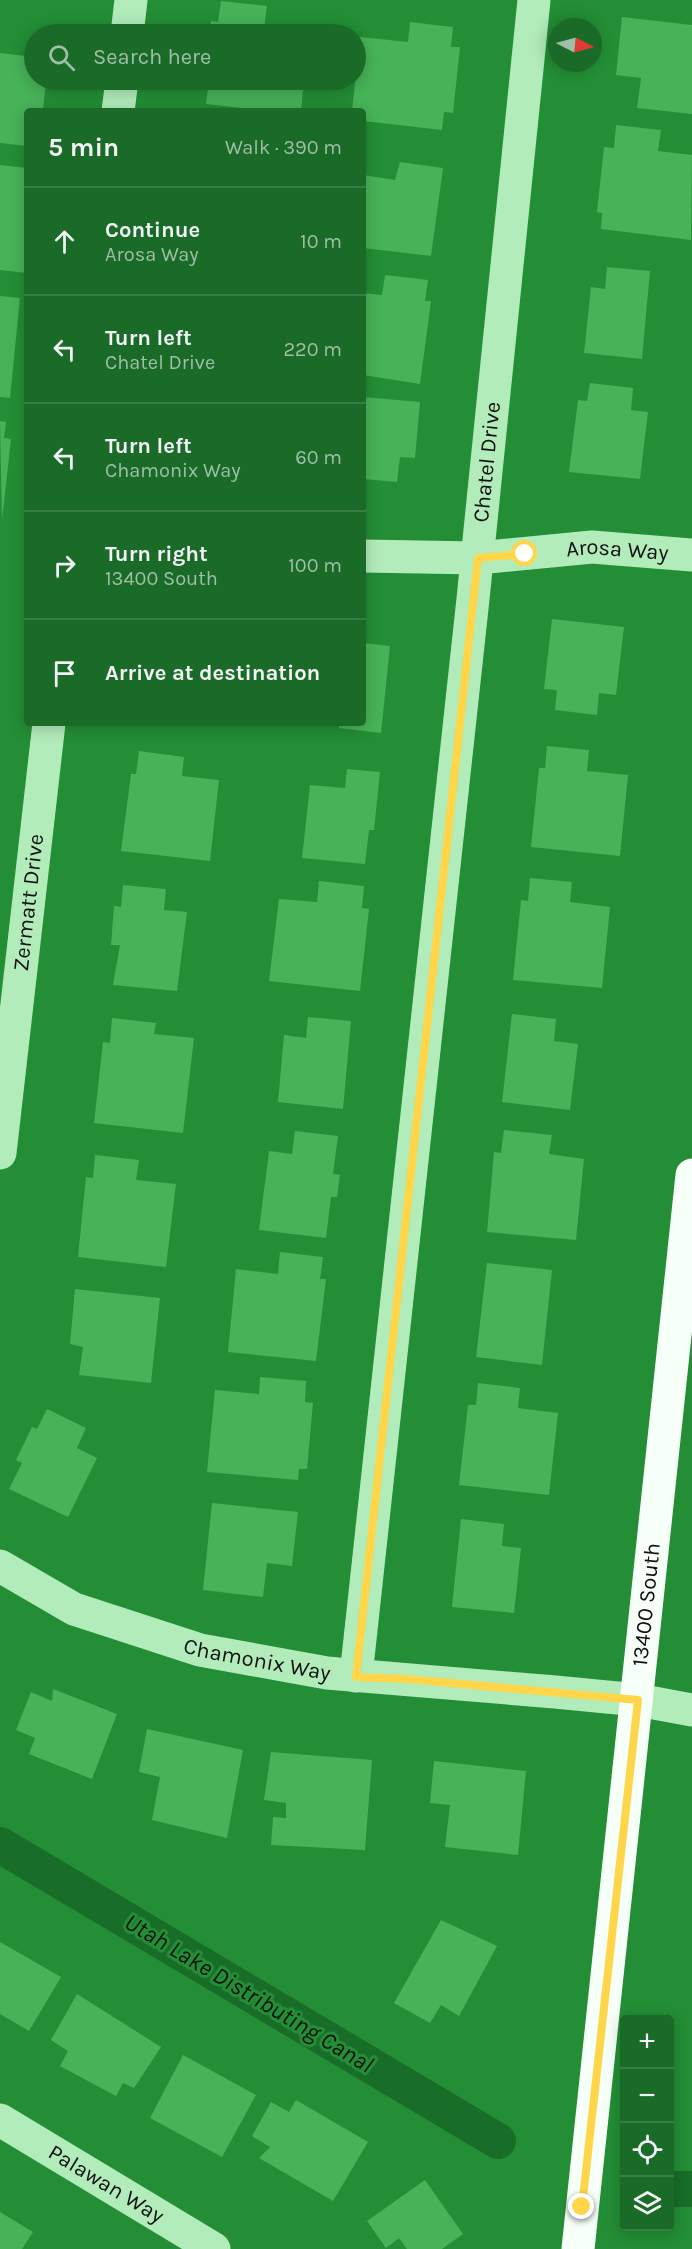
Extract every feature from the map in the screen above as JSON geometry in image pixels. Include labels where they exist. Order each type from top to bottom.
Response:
[{"type":"main road","name":"13400 South","points":[[578,2249],[692,1175]]},
{"type":"street","points":[[128,24],[131,0]]},
{"type":"street","name":"Chatel Drive","points":[[356,1677],[478,558],[534,0]]},
{"type":"street","points":[[118,108],[121,90]]},
{"type":"street","name":"Arosa Way","points":[[366,556],[478,558],[592,548],[692,555]]},
{"type":"street","name":"Zermatt Drive","points":[[0,1153],[49,726]]},
{"type":"street","name":"Chamonix Way","points":[[0,1566],[74,1609],[200,1650],[356,1677],[407,1679],[638,1700],[692,1710]]},
{"type":"street","name":"Palawan Way","points":[[0,2120],[214,2249]]},
{"type":"building","points":[[221,1],[267,6],[265,24],[211,24],[211,21],[218,22]]},
{"type":"building","points":[[622,17],[692,25],[692,114],[637,108],[641,78],[616,75]]},
{"type":"building","points":[[410,22],[453,27],[451,47],[460,47],[453,113],[444,112],[442,130],[366,121],[366,108],[352,108],[354,90],[366,90],[366,38],[408,42]]},
{"type":"building","points":[[0,53],[24,56],[24,90],[45,90],[43,108],[24,108],[24,146],[0,143]]},
{"type":"building","points":[[208,90],[303,90],[301,108],[240,108],[206,104]]},
{"type":"building","points":[[616,125],[661,130],[658,151],[692,155],[691,240],[601,229],[602,213],[597,212],[604,147],[614,148]]},
{"type":"building","points":[[400,162],[443,168],[431,256],[366,248],[366,175],[395,180]]},
{"type":"building","points":[[0,165],[24,168],[24,273],[0,270]]},
{"type":"building","points":[[607,267],[650,271],[642,359],[584,353],[591,287],[605,289]]},
{"type":"building","points":[[385,275],[428,280],[425,301],[431,301],[420,384],[366,375],[366,293],[382,295]]},
{"type":"building","points":[[0,296],[20,298],[10,398],[0,397]]},
{"type":"building","points":[[590,383],[633,388],[631,410],[648,412],[640,479],[569,472],[578,400],[587,401]]},
{"type":"building","points":[[366,397],[420,402],[415,458],[400,457],[397,482],[366,479]]},
{"type":"building","points":[[0,421],[6,422],[4,438],[11,439],[2,520]]},
{"type":"building","points":[[552,619],[624,627],[616,695],[599,693],[597,715],[555,710],[557,690],[544,689]]},
{"type":"building","points":[[366,643],[390,646],[381,733],[339,728],[339,726],[366,726]]},
{"type":"building","points":[[547,746],[589,750],[587,771],[628,775],[620,856],[531,847],[539,768],[545,768]]},
{"type":"building","points":[[139,751],[184,757],[182,776],[219,780],[210,861],[121,851],[131,774],[136,774]]},
{"type":"building","points":[[347,769],[380,772],[374,830],[369,830],[365,864],[302,858],[310,785],[345,788]]},
{"type":"building","points":[[530,878],[572,882],[570,902],[610,907],[602,988],[513,980],[521,900],[528,901]]},
{"type":"building","points":[[319,881],[364,886],[362,908],[369,909],[360,991],[269,981],[279,899],[317,902]]},
{"type":"building","points":[[123,885],[166,889],[164,910],[187,912],[177,991],[113,985],[120,945],[111,945],[114,906],[121,907]]},
{"type":"building","points":[[512,1014],[556,1019],[554,1041],[578,1044],[570,1110],[502,1102]]},
{"type":"building","points":[[308,1017],[351,1021],[343,1109],[278,1102],[284,1035],[306,1038]]},
{"type":"building","points":[[112,1018],[156,1023],[154,1034],[194,1038],[183,1133],[94,1123],[103,1042],[110,1043]]},
{"type":"building","points":[[504,1130],[552,1135],[549,1154],[584,1159],[576,1240],[487,1232],[494,1152],[501,1153]]},
{"type":"building","points":[[295,1131],[338,1136],[333,1174],[340,1175],[337,1197],[331,1197],[326,1238],[259,1230],[269,1151],[292,1154]]},
{"type":"building","points":[[95,1155],[139,1160],[136,1180],[176,1184],[166,1267],[78,1257],[86,1177],[93,1178]]},
{"type":"building","points":[[280,1252],[323,1257],[320,1279],[326,1279],[316,1361],[228,1352],[236,1269],[278,1274]]},
{"type":"building","points":[[487,1263],[552,1270],[542,1365],[476,1357]]},
{"type":"building","points":[[75,1289],[160,1298],[151,1383],[79,1375],[83,1347],[70,1344]]},
{"type":"building","points":[[260,1377],[306,1381],[305,1402],[313,1403],[307,1469],[299,1469],[298,1480],[207,1472],[215,1390],[259,1394]]},
{"type":"building","points":[[478,1383],[520,1388],[518,1408],[558,1413],[549,1495],[459,1485],[468,1405],[476,1405]]},
{"type":"building","points":[[47,1409],[86,1428],[77,1448],[97,1458],[68,1517],[9,1489],[22,1463],[16,1460],[32,1427],[37,1429]]},
{"type":"building","points":[[212,1503],[298,1512],[292,1566],[267,1563],[263,1597],[203,1590]]},
{"type":"building","points":[[461,1519],[504,1524],[502,1546],[521,1548],[514,1613],[452,1607]]},
{"type":"building","points":[[53,1689],[117,1714],[92,1779],[29,1754],[35,1738],[16,1730],[31,1692],[52,1701]]},
{"type":"building","points":[[147,1729],[243,1750],[227,1838],[152,1820],[160,1777],[139,1772]]},
{"type":"building","points":[[271,1752],[372,1760],[365,1850],[271,1845],[273,1817],[286,1818],[286,1803],[264,1800]]},
{"type":"building","points":[[434,1761],[526,1771],[518,1855],[445,1847],[450,1805],[430,1803]]},
{"type":"building","points":[[441,1920],[497,1946],[459,2016],[441,2005],[430,2023],[394,2003]]},
{"type":"building","points":[[0,1942],[61,1977],[29,2031],[0,2014]]},
{"type":"building","points":[[77,1994],[161,2047],[134,2088],[123,2083],[116,2096],[60,2066],[68,2051],[51,2040]]},
{"type":"building","points":[[183,2055],[256,2095],[222,2157],[150,2118]]},
{"type":"building","points":[[296,2100],[368,2142],[333,2201],[259,2158],[270,2147],[252,2136],[271,2102],[289,2112]]},
{"type":"building","points":[[425,2180],[463,2234],[442,2249],[407,2249],[399,2238],[386,2248],[367,2221]]},
{"type":"building","points":[[0,2212],[33,2232],[22,2249],[0,2249]]},
{"type":"waterway","name":"Utah Lake Distributing Canal","points":[[0,1845],[498,2141]]},
{"type":"waterway","name":"Utah Lake Distributing Canal","points":[[674,2189],[692,2189]]},
{"type":"route","points":[[525,554],[478,558],[356,1677],[407,1679],[638,1700],[582,2207]]}]
